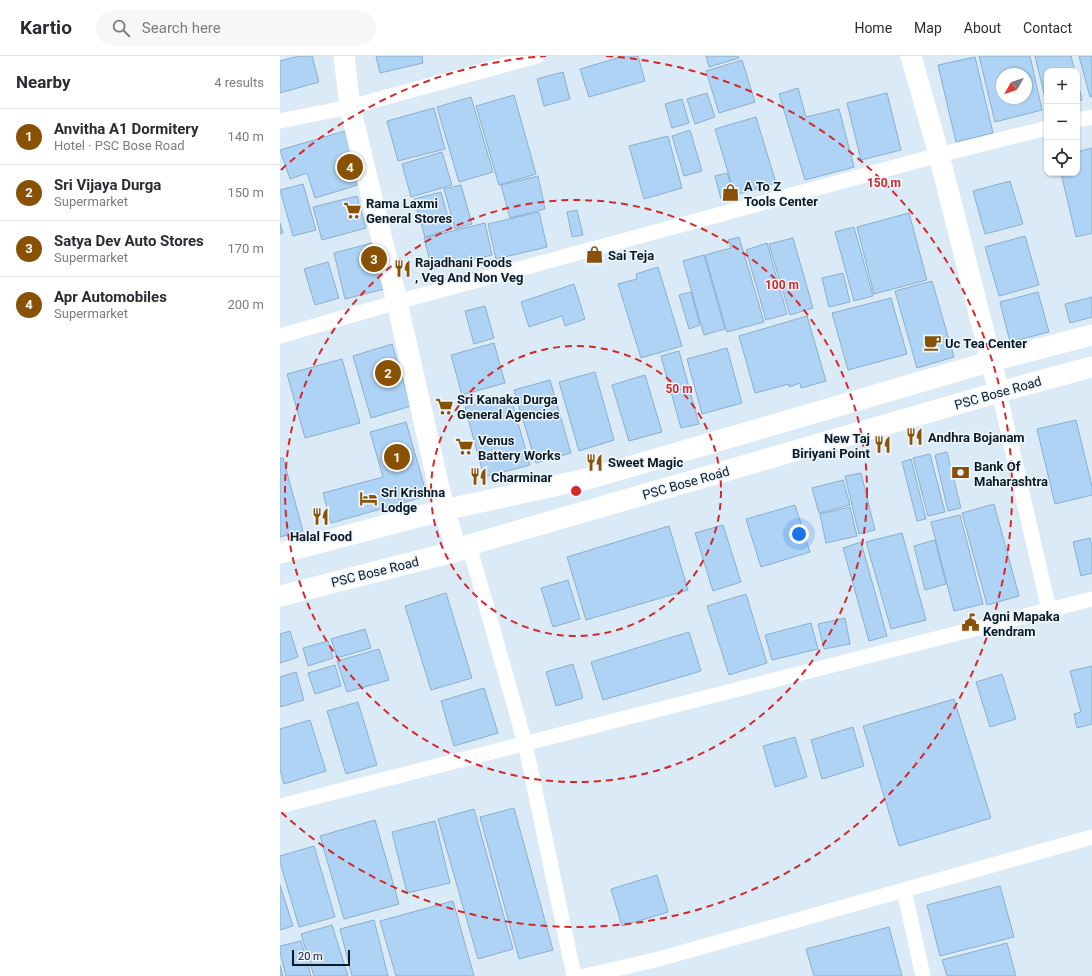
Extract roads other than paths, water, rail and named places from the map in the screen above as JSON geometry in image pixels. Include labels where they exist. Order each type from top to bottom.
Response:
[{"type":"street","points":[[344,56],[350,107],[397,302],[444,510],[463,548],[525,743],[574,976]]},
{"type":"street","points":[[280,121],[350,107],[537,56]]},
{"type":"street","points":[[911,56],[939,155],[992,361],[1049,610]]},
{"type":"street","points":[[1080,119],[1092,117]]},
{"type":"street","points":[[280,336],[397,302],[939,155],[1044,129]]},
{"type":"street","points":[[280,553],[444,510],[591,478],[992,361],[1092,335]]},
{"type":"street","name":"PSC Bose Road","points":[[280,596],[463,548],[999,392],[1092,367]]},
{"type":"street","points":[[280,806],[1092,599]]},
{"type":"street","points":[[585,976],[659,959],[1092,839]]},
{"type":"street","points":[[904,890],[923,976]]},
{"type":"place","name":"Apr Automobiles","points":[[350,167]]},
{"type":"place","name":"A To Z Tools Center","points":[[731,193]]},
{"type":"place","name":"Rama Laxmi General Stores","points":[[353,210]]},
{"type":"place","name":"Sai Teja","points":[[595,255]]},
{"type":"place","name":"Satya Dev Auto Stores","points":[[374,259]]},
{"type":"place","name":"Rajadhani Foods , Veg And Non Veg","points":[[402,269]]},
{"type":"place","name":"Uc Tea Center","points":[[932,343]]},
{"type":"place","name":"Sri Vijaya Durga","points":[[388,373]]},
{"type":"place","name":"Sri Kanaka Durga General Agencies","points":[[444,406]]},
{"type":"place","name":"Andhra Bojanam","points":[[915,437]]},
{"type":"place","name":"New Taj Biriyani Point","points":[[883,445]]},
{"type":"place","name":"Venus Battery Works","points":[[465,447]]},
{"type":"place","name":"Anvitha A1 Dormitery","points":[[397,457]]},
{"type":"place","name":"Sweet Magic","points":[[595,462]]},
{"type":"place","name":"Bank Of Maharashtra","points":[[961,473]]},
{"type":"place","name":"Charminar","points":[[478,477]]},
{"type":"place","name":"Sri Krishna Lodge","points":[[368,499]]},
{"type":"place","name":"Halal Food","points":[[321,517]]},
{"type":"place","name":"Agni Mapaka Kendram","points":[[970,623]]}]
